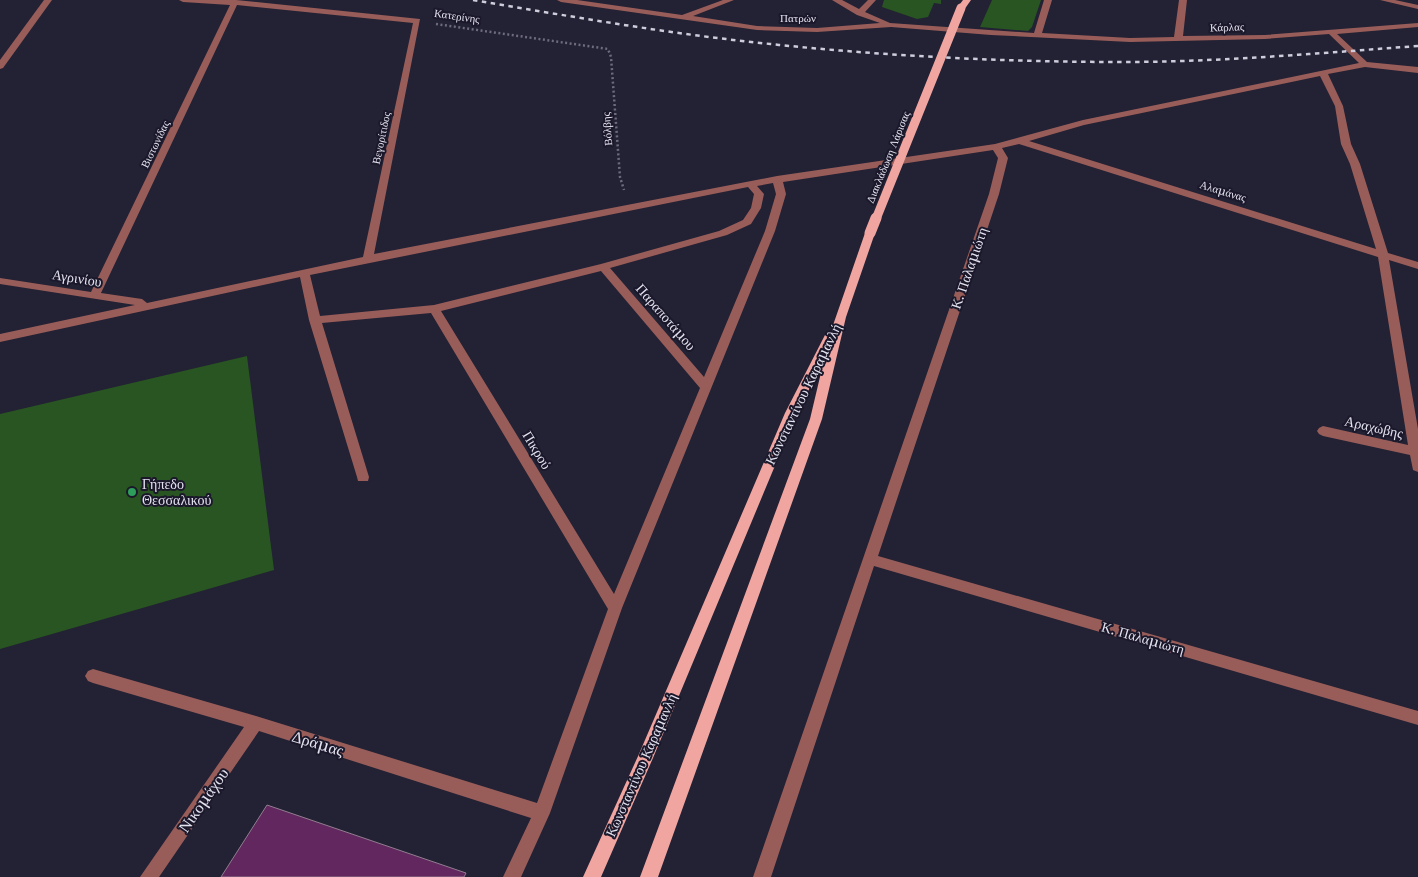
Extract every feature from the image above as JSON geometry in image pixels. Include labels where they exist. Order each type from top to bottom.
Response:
[{"type":"main road","name":"Διακλάδωση Λάρισας","points":[[840,317],[870,233],[962,4],[967,0]]},
{"type":"main road","name":"Κωνσταντίνου Καραμανλή","points":[[592,877],[645,758],[791,414],[840,317]]},
{"type":"main road","name":"Κωνσταντίνου Καραμανλή","points":[[649,877],[816,419],[840,317]]},
{"type":"street","points":[[0,66],[48,0]]},
{"type":"street","name":"Κατερίνης","points":[[184,0],[235,2],[417,21]]},
{"type":"street","name":"Πατρών","points":[[561,0],[757,28],[786,30],[891,25],[1036,35]]},
{"type":"street","points":[[679,18],[730,0]]},
{"type":"street","points":[[836,0],[860,14],[891,25]]},
{"type":"street","points":[[860,14],[872,0]]},
{"type":"street","points":[[1036,35],[1048,0]]},
{"type":"street","points":[[1178,40],[1183,0]]},
{"type":"street","points":[[1384,0],[1418,7]]},
{"type":"street","name":"Βιστωνίδας","points":[[95,295],[235,2]]},
{"type":"street","name":"Βεγορίτιδος","points":[[368,259],[417,21]]},
{"type":"street","name":"Κάρλας","points":[[1036,35],[1130,40],[1178,40],[1332,32],[1418,25]]},
{"type":"street","points":[[1332,32],[1365,64]]},
{"type":"street","points":[[0,338],[368,259],[750,184],[996,148],[1083,123],[1251,86],[1365,64],[1418,70]]},
{"type":"street","points":[[1322,73],[1339,106],[1346,144],[1355,164],[1383,255],[1418,466]]},
{"type":"street","name":"Αλαμάνας","points":[[1020,141],[1418,266]]},
{"type":"street","name":"Κ. Παλαμιώτη","points":[[762,877],[997,183],[1003,158],[996,148]]},
{"type":"street","points":[[512,877],[542,813],[615,608],[778,208],[781,194],[777,179]]},
{"type":"street","points":[[316,320],[434,309],[603,267],[724,233],[741,226],[750,218],[758,201],[759,194],[750,184]]},
{"type":"street","name":"Παραποτάμου","points":[[603,267],[706,387]]},
{"type":"street","points":[[304,273],[316,320],[363,477]]},
{"type":"street","name":"Αγρινίου","points":[[0,282],[95,295],[149,305]]},
{"type":"street","name":"Πικρού","points":[[434,309],[615,608]]},
{"type":"street","name":"Αραχώβης","points":[[1323,431],[1417,452]]},
{"type":"street","name":"Κ. Παλαμιώτη","points":[[869,559],[1418,718]]},
{"type":"street","name":"Δράμας","points":[[92,676],[256,724],[542,813]]},
{"type":"street","name":"Νικομάχου","points":[[150,877],[256,724]]},
{"type":"path","name":"Κατερίνης","points":[[417,21],[608,49]]},
{"type":"path","name":"Βόλβης","points":[[608,49],[620,177],[630,207]]},
{"type":"green space","points":[[884,0],[941,0],[941,4],[934,3],[928,17],[917,19],[882,7]]},
{"type":"green space","points":[[992,0],[1041,0],[1032,27],[1028,31],[980,27]]},
{"type":"green space","name":"Γήπεδο Θεσσαλικού","points":[[247,356],[274,570],[0,649],[0,414]]},
{"type":"building","points":[[267,805],[466,873],[464,877],[221,877]]},
{"type":"railway","points":[[473,0],[709,37],[812,48],[967,59],[1160,62],[1270,57],[1418,46]]},
{"type":"place","name":"Γήπεδο Θεσσαλικού","points":[[132,492]]}]
